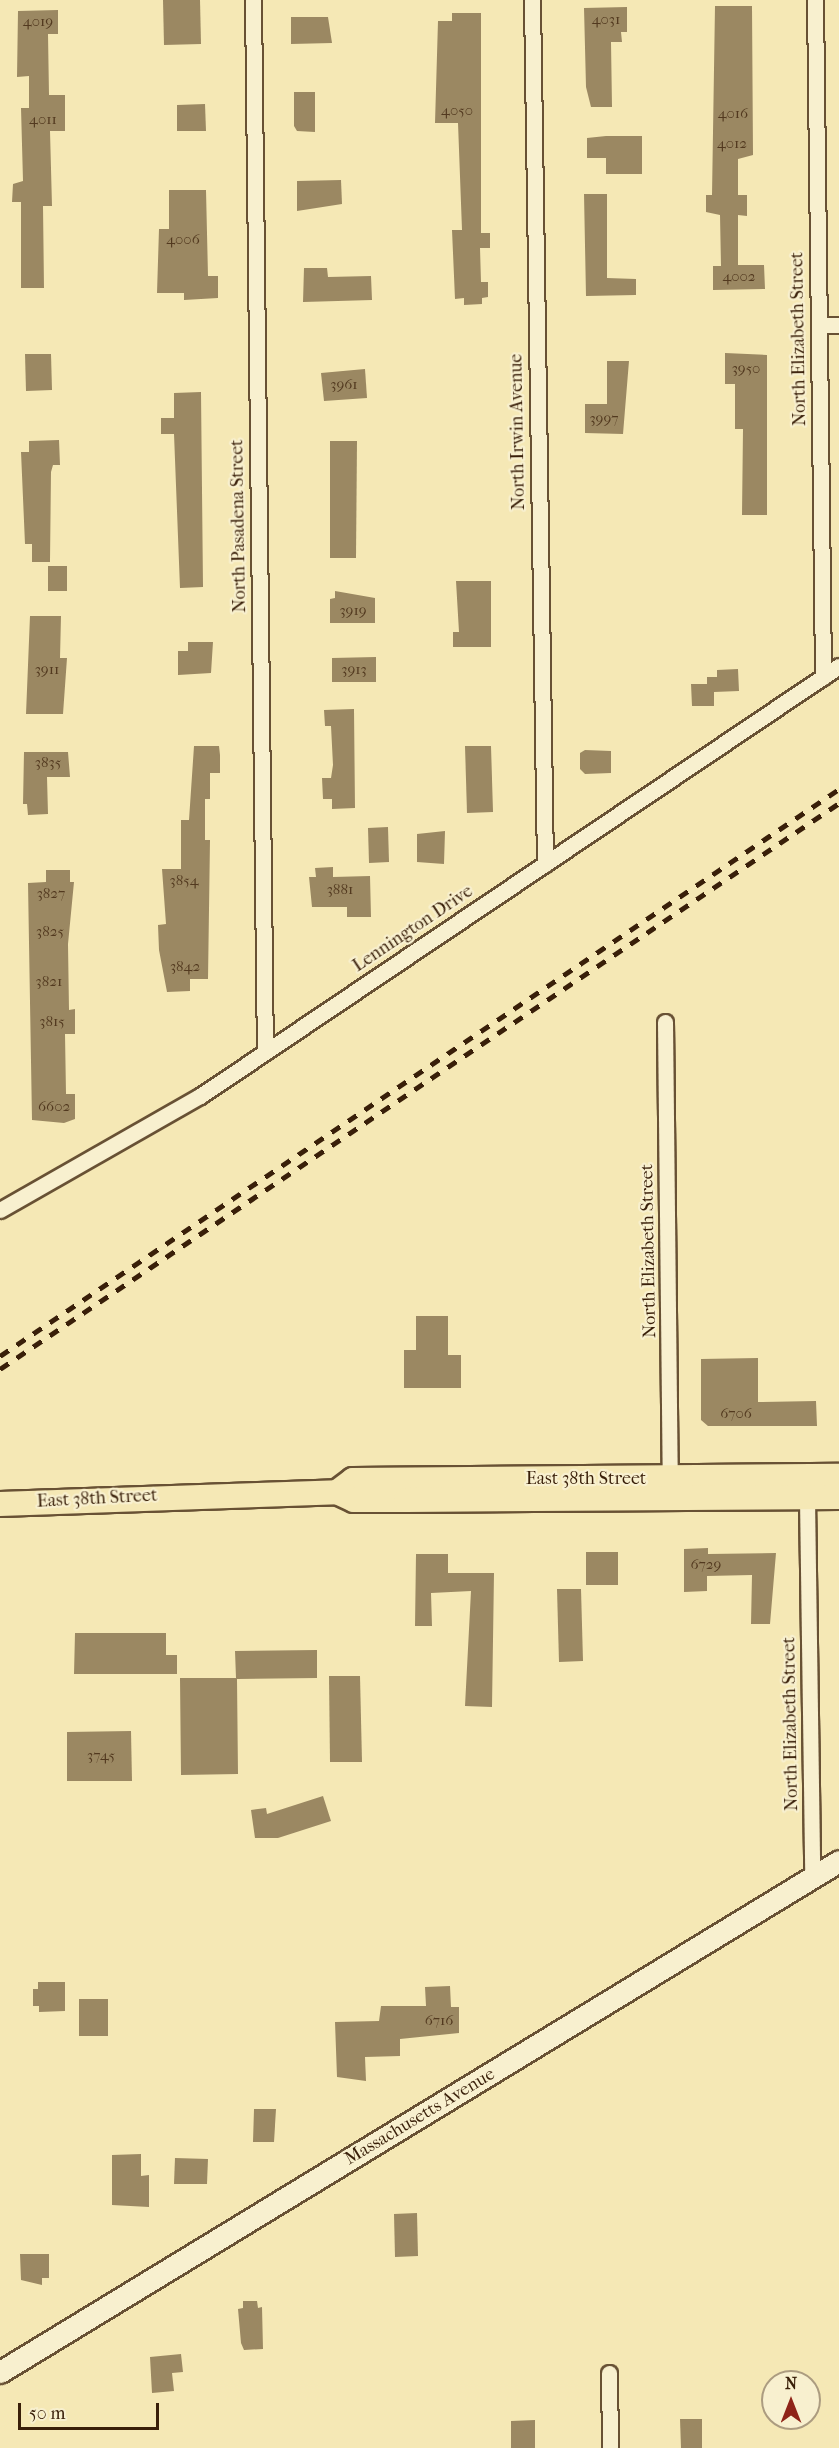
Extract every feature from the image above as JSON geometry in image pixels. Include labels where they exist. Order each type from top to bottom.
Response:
[{"type":"main road","name":"East 38th Street","points":[[337,1492],[353,1480],[839,1476]]},
{"type":"main road","name":"East 38th Street","points":[[0,1504],[337,1492],[354,1500],[839,1497]]},
{"type":"main road","name":"Massachusetts Avenue","points":[[0,2372],[839,1861]]},
{"type":"street","name":"North Pasadena Street","points":[[253,0],[265,1052]]},
{"type":"street","name":"North Irwin Avenue","points":[[532,0],[545,864]]},
{"type":"street","name":"North Elizabeth Street","points":[[815,0],[823,677]]},
{"type":"street","points":[[819,325],[839,325]]},
{"type":"street","name":"Lennington Drive","points":[[0,1210],[125,1142],[265,1052],[839,666]]},
{"type":"street","name":"North Elizabeth Street","points":[[665,1022],[670,1478]]},
{"type":"street","name":"North Elizabeth Street","points":[[807,1498],[812,1878]]},
{"type":"street","points":[[609,2373],[610,2448]]},
{"type":"building","points":[[163,0],[200,0],[201,44],[164,45]]},
{"type":"building","points":[[715,6],[752,6],[753,155],[738,159],[738,195],[747,195],[747,216],[738,215],[738,265],[764,265],[765,289],[713,290],[713,266],[721,266],[720,215],[706,212],[706,195],[712,195]]},
{"type":"building","points":[[627,7],[627,32],[621,32],[622,42],[611,42],[612,107],[591,107],[586,87],[584,8]]},
{"type":"building","points":[[58,10],[58,34],[48,34],[49,95],[65,95],[65,131],[50,131],[52,206],[43,206],[44,288],[21,288],[21,202],[12,202],[13,184],[23,181],[21,108],[29,108],[29,76],[17,77],[18,11]]},
{"type":"building","points":[[452,13],[481,13],[481,233],[490,233],[490,248],[480,248],[481,282],[488,282],[488,297],[482,298],[482,304],[464,305],[464,298],[455,299],[452,230],[462,230],[458,123],[435,123],[438,21],[452,21]]},
{"type":"building","points":[[291,17],[328,17],[332,43],[291,44]]},
{"type":"building","points":[[294,92],[315,92],[315,132],[297,131],[294,126]]},
{"type":"building","points":[[205,104],[206,131],[177,131],[177,105]]},
{"type":"building","points":[[642,136],[642,174],[606,174],[606,158],[587,158],[587,138]]},
{"type":"building","points":[[341,180],[342,204],[297,211],[297,181]]},
{"type":"building","points":[[169,190],[206,190],[208,276],[218,276],[218,298],[184,300],[184,293],[157,293],[159,229],[169,229]]},
{"type":"building","points":[[584,194],[607,194],[607,278],[636,279],[636,295],[586,296]]},
{"type":"building","points":[[304,268],[327,268],[328,277],[371,276],[372,300],[303,302]]},
{"type":"building","points":[[725,353],[767,355],[767,515],[742,515],[743,429],[735,429],[735,384],[725,384]]},
{"type":"building","points":[[25,354],[51,354],[52,390],[26,391]]},
{"type":"building","points":[[607,361],[629,361],[623,434],[585,433],[585,404],[607,404]]},
{"type":"building","points":[[365,369],[367,398],[324,401],[321,373]]},
{"type":"building","points":[[201,392],[203,587],[180,588],[174,434],[161,434],[161,418],[174,418],[174,393]]},
{"type":"building","points":[[59,440],[60,465],[53,465],[51,472],[50,562],[32,562],[32,544],[25,544],[21,452],[29,452],[29,441]]},
{"type":"building","points":[[330,441],[357,441],[356,558],[330,558]]},
{"type":"building","points":[[48,566],[67,566],[67,591],[48,591]]},
{"type":"building","points":[[456,581],[491,581],[491,647],[453,647],[453,632],[459,632]]},
{"type":"building","points":[[335,591],[375,598],[375,623],[330,623],[330,599],[335,598]]},
{"type":"building","points":[[30,616],[61,616],[60,658],[67,658],[63,714],[26,714]]},
{"type":"building","points":[[188,642],[213,642],[211,673],[178,675],[178,651],[188,651]]},
{"type":"building","points":[[376,657],[376,682],[332,682],[332,658]]},
{"type":"building","points":[[738,669],[739,691],[714,692],[714,706],[692,706],[691,684],[707,684],[707,677],[717,677],[717,670]]},
{"type":"building","points":[[354,709],[355,808],[332,809],[332,799],[323,799],[322,778],[331,778],[333,765],[331,726],[325,726],[324,710]]},
{"type":"building","points":[[194,746],[219,746],[220,755],[220,773],[210,773],[210,799],[205,799],[205,840],[210,840],[208,979],[190,979],[190,991],[167,992],[159,950],[158,925],[166,924],[162,869],[181,869],[181,820],[189,820]]},
{"type":"building","points":[[465,746],[491,746],[493,812],[467,813]]},
{"type":"building","points":[[585,750],[611,751],[611,773],[585,774],[580,769],[580,753]]},
{"type":"building","points":[[24,752],[68,752],[70,777],[47,777],[48,814],[28,815],[27,804],[23,804]]},
{"type":"building","points":[[388,827],[389,862],[369,863],[368,828]]},
{"type":"building","points":[[445,831],[444,864],[417,862],[417,834]]},
{"type":"building","points":[[333,867],[333,877],[370,876],[371,917],[347,917],[347,907],[312,907],[309,877],[316,877],[315,868]]},
{"type":"building","points":[[46,870],[70,870],[70,882],[74,882],[68,944],[69,1010],[75,1009],[75,1034],[65,1034],[66,1094],[75,1094],[75,1119],[64,1123],[32,1120],[28,883],[46,882]]},
{"type":"building","points":[[416,1316],[448,1316],[448,1355],[461,1355],[461,1388],[404,1388],[404,1350],[416,1350]]},
{"type":"building","points":[[758,1358],[758,1402],[816,1401],[817,1426],[708,1426],[701,1420],[701,1359]]},
{"type":"building","points":[[708,1548],[708,1554],[776,1553],[770,1624],[751,1624],[752,1575],[707,1576],[707,1591],[684,1592],[684,1549]]},
{"type":"building","points":[[586,1552],[618,1552],[618,1585],[586,1585]]},
{"type":"building","points":[[416,1554],[448,1554],[448,1573],[494,1573],[492,1707],[465,1706],[471,1591],[431,1593],[432,1626],[415,1626]]},
{"type":"building","points":[[557,1589],[581,1589],[583,1661],[559,1662]]},
{"type":"building","points":[[75,1633],[166,1633],[166,1655],[177,1655],[177,1674],[74,1674]]},
{"type":"building","points":[[317,1650],[317,1678],[237,1679],[238,1774],[181,1775],[180,1678],[236,1678],[235,1651]]},
{"type":"building","points":[[329,1676],[360,1676],[362,1762],[330,1762]]},
{"type":"building","points":[[131,1731],[132,1781],[67,1781],[67,1732]]},
{"type":"building","points":[[323,1796],[331,1821],[278,1838],[255,1838],[251,1810],[266,1808],[267,1814]]},
{"type":"building","points":[[38,1982],[65,1982],[65,2011],[39,2012],[39,2006],[33,2006],[33,1989],[38,1989]]},
{"type":"building","points":[[450,1986],[451,2007],[459,2007],[459,2033],[400,2039],[400,2056],[365,2057],[366,2081],[337,2077],[335,2022],[379,2021],[381,2006],[426,2006],[425,1987]]},
{"type":"building","points":[[79,1999],[108,1999],[108,2036],[79,2036]]},
{"type":"building","points":[[254,2109],[276,2109],[274,2142],[253,2142]]},
{"type":"building","points":[[141,2154],[141,2176],[149,2175],[149,2207],[112,2205],[112,2155]]},
{"type":"building","points":[[175,2158],[208,2159],[207,2184],[174,2184]]},
{"type":"building","points":[[417,2213],[418,2256],[395,2257],[394,2214]]},
{"type":"building","points":[[20,2254],[49,2254],[49,2278],[42,2278],[42,2285],[21,2280]]},
{"type":"building","points":[[243,2301],[257,2301],[258,2308],[262,2307],[263,2349],[244,2350],[241,2343],[238,2309],[243,2308]]},
{"type":"building","points":[[181,2354],[183,2372],[172,2373],[174,2391],[152,2393],[150,2357]]},
{"type":"building","points":[[680,2419],[702,2419],[702,2448],[681,2448]]},
{"type":"building","points":[[535,2420],[535,2448],[511,2448],[511,2421]]},
{"type":"railway","points":[[0,1356],[839,789]]},
{"type":"railway","points":[[0,1369],[839,803]]}]
